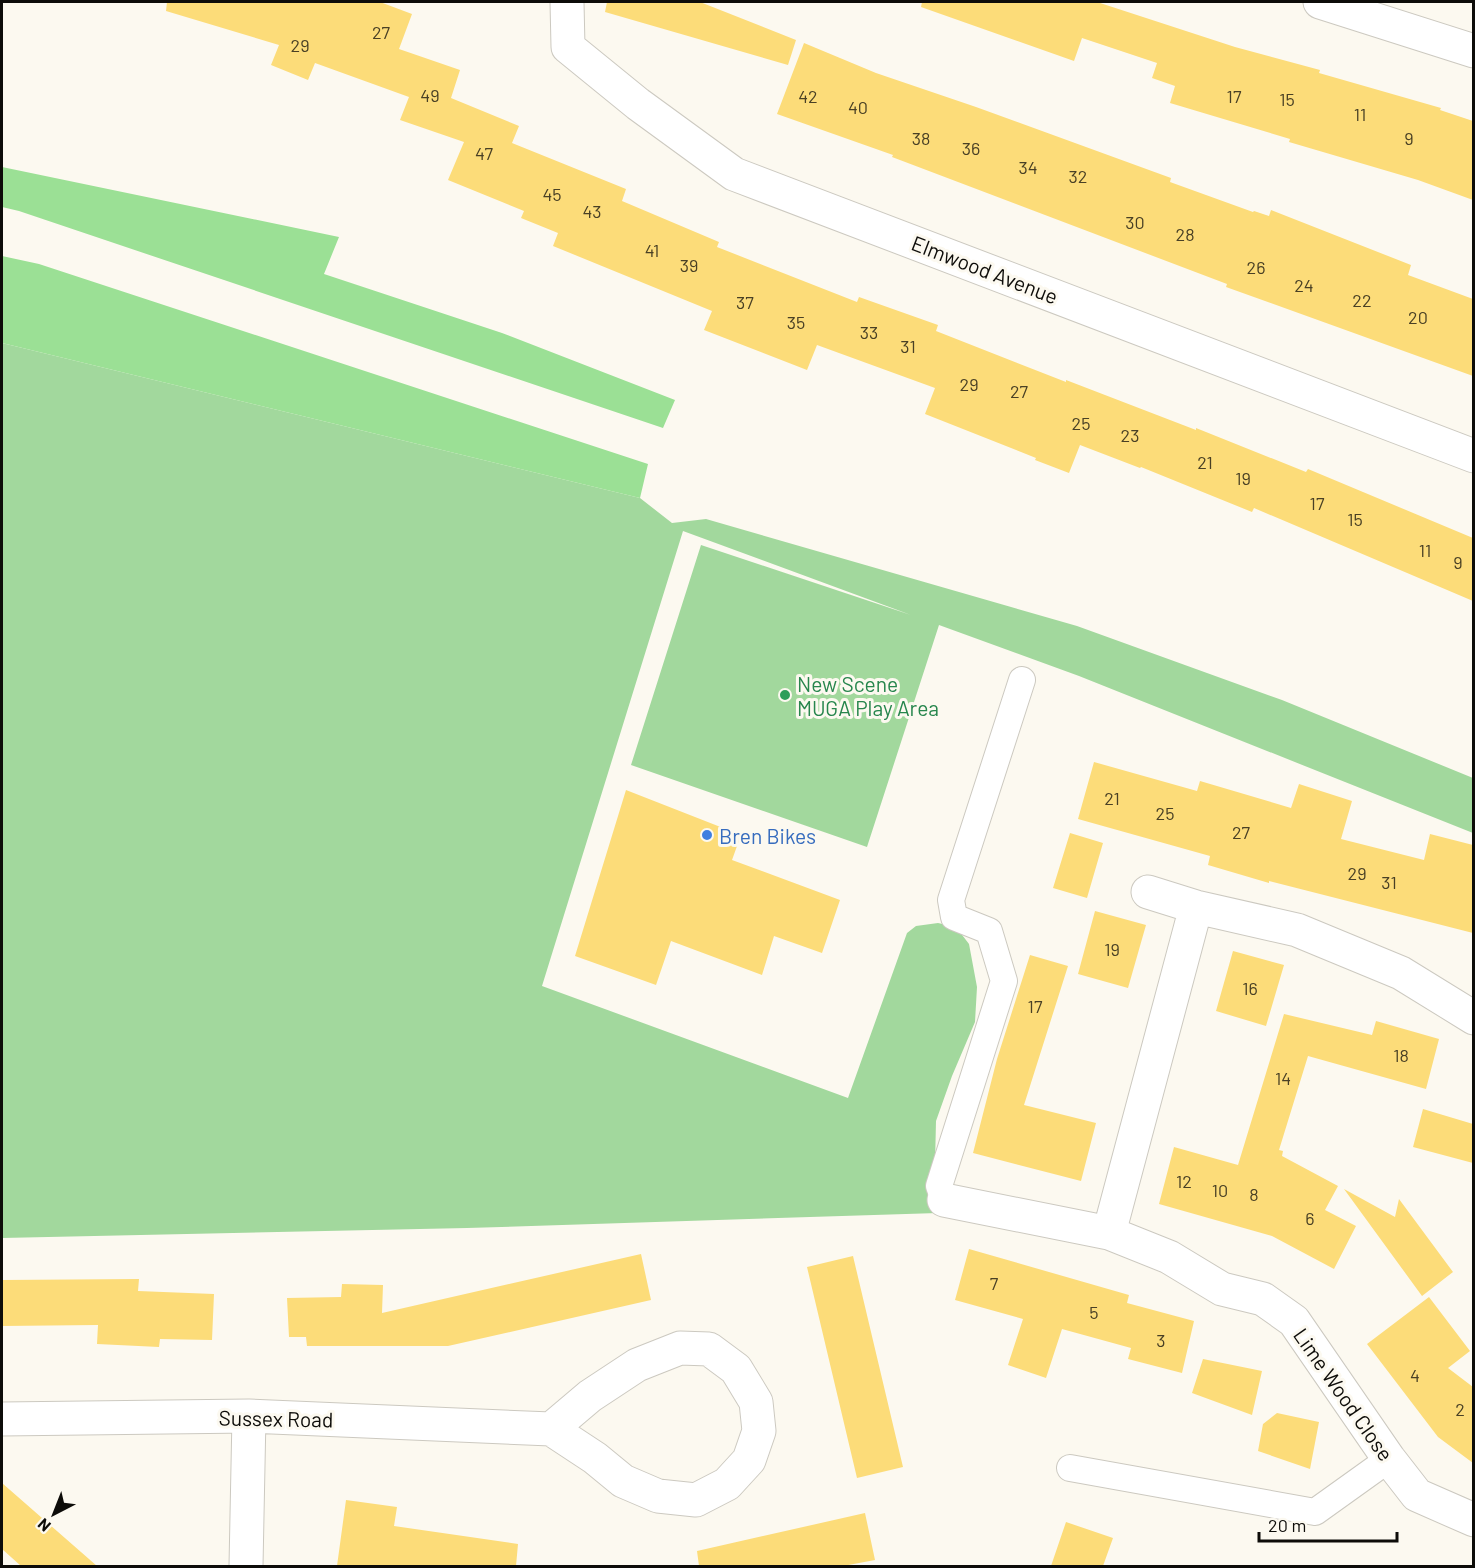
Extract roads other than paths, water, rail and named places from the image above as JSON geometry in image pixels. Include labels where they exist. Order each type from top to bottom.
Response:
[{"type":"street","name":"Elmwood Avenue","points":[[567,2],[568,47],[638,104],[734,174],[1473,456]]},
{"type":"street","points":[[1320,2],[1473,51]]},
{"type":"street","points":[[1148,892],[1196,907],[1297,930],[1401,973],[1473,1018]]},
{"type":"street","points":[[1109,1233],[1196,907]]},
{"type":"street","name":"Lime Wood Close","points":[[944,1200],[1109,1233],[1169,1257],[1221,1289],[1263,1299],[1294,1322],[1389,1460],[1417,1495],[1473,1520]]},
{"type":"street","points":[[680,1348],[709,1349],[736,1369],[756,1402],[759,1431],[748,1460],[727,1484],[696,1500],[658,1496],[623,1481],[595,1458],[551,1429],[590,1396],[638,1365],[680,1348]]},
{"type":"street","points":[[246,1566],[249,1416]]},
{"type":"street","name":"Sussex Road","points":[[2,1419],[249,1416],[551,1429]]},
{"type":"lane","points":[[944,1200],[939,1186],[1004,981],[989,931],[954,917],[951,900],[1022,680]]},
{"type":"lane","points":[[1070,1468],[1315,1512],[1389,1460]]},
{"type":"place","name":"New Scene MUGA Play Area","points":[[785,695]]},
{"type":"place","name":"Bren Bikes","points":[[707,835]]}]
